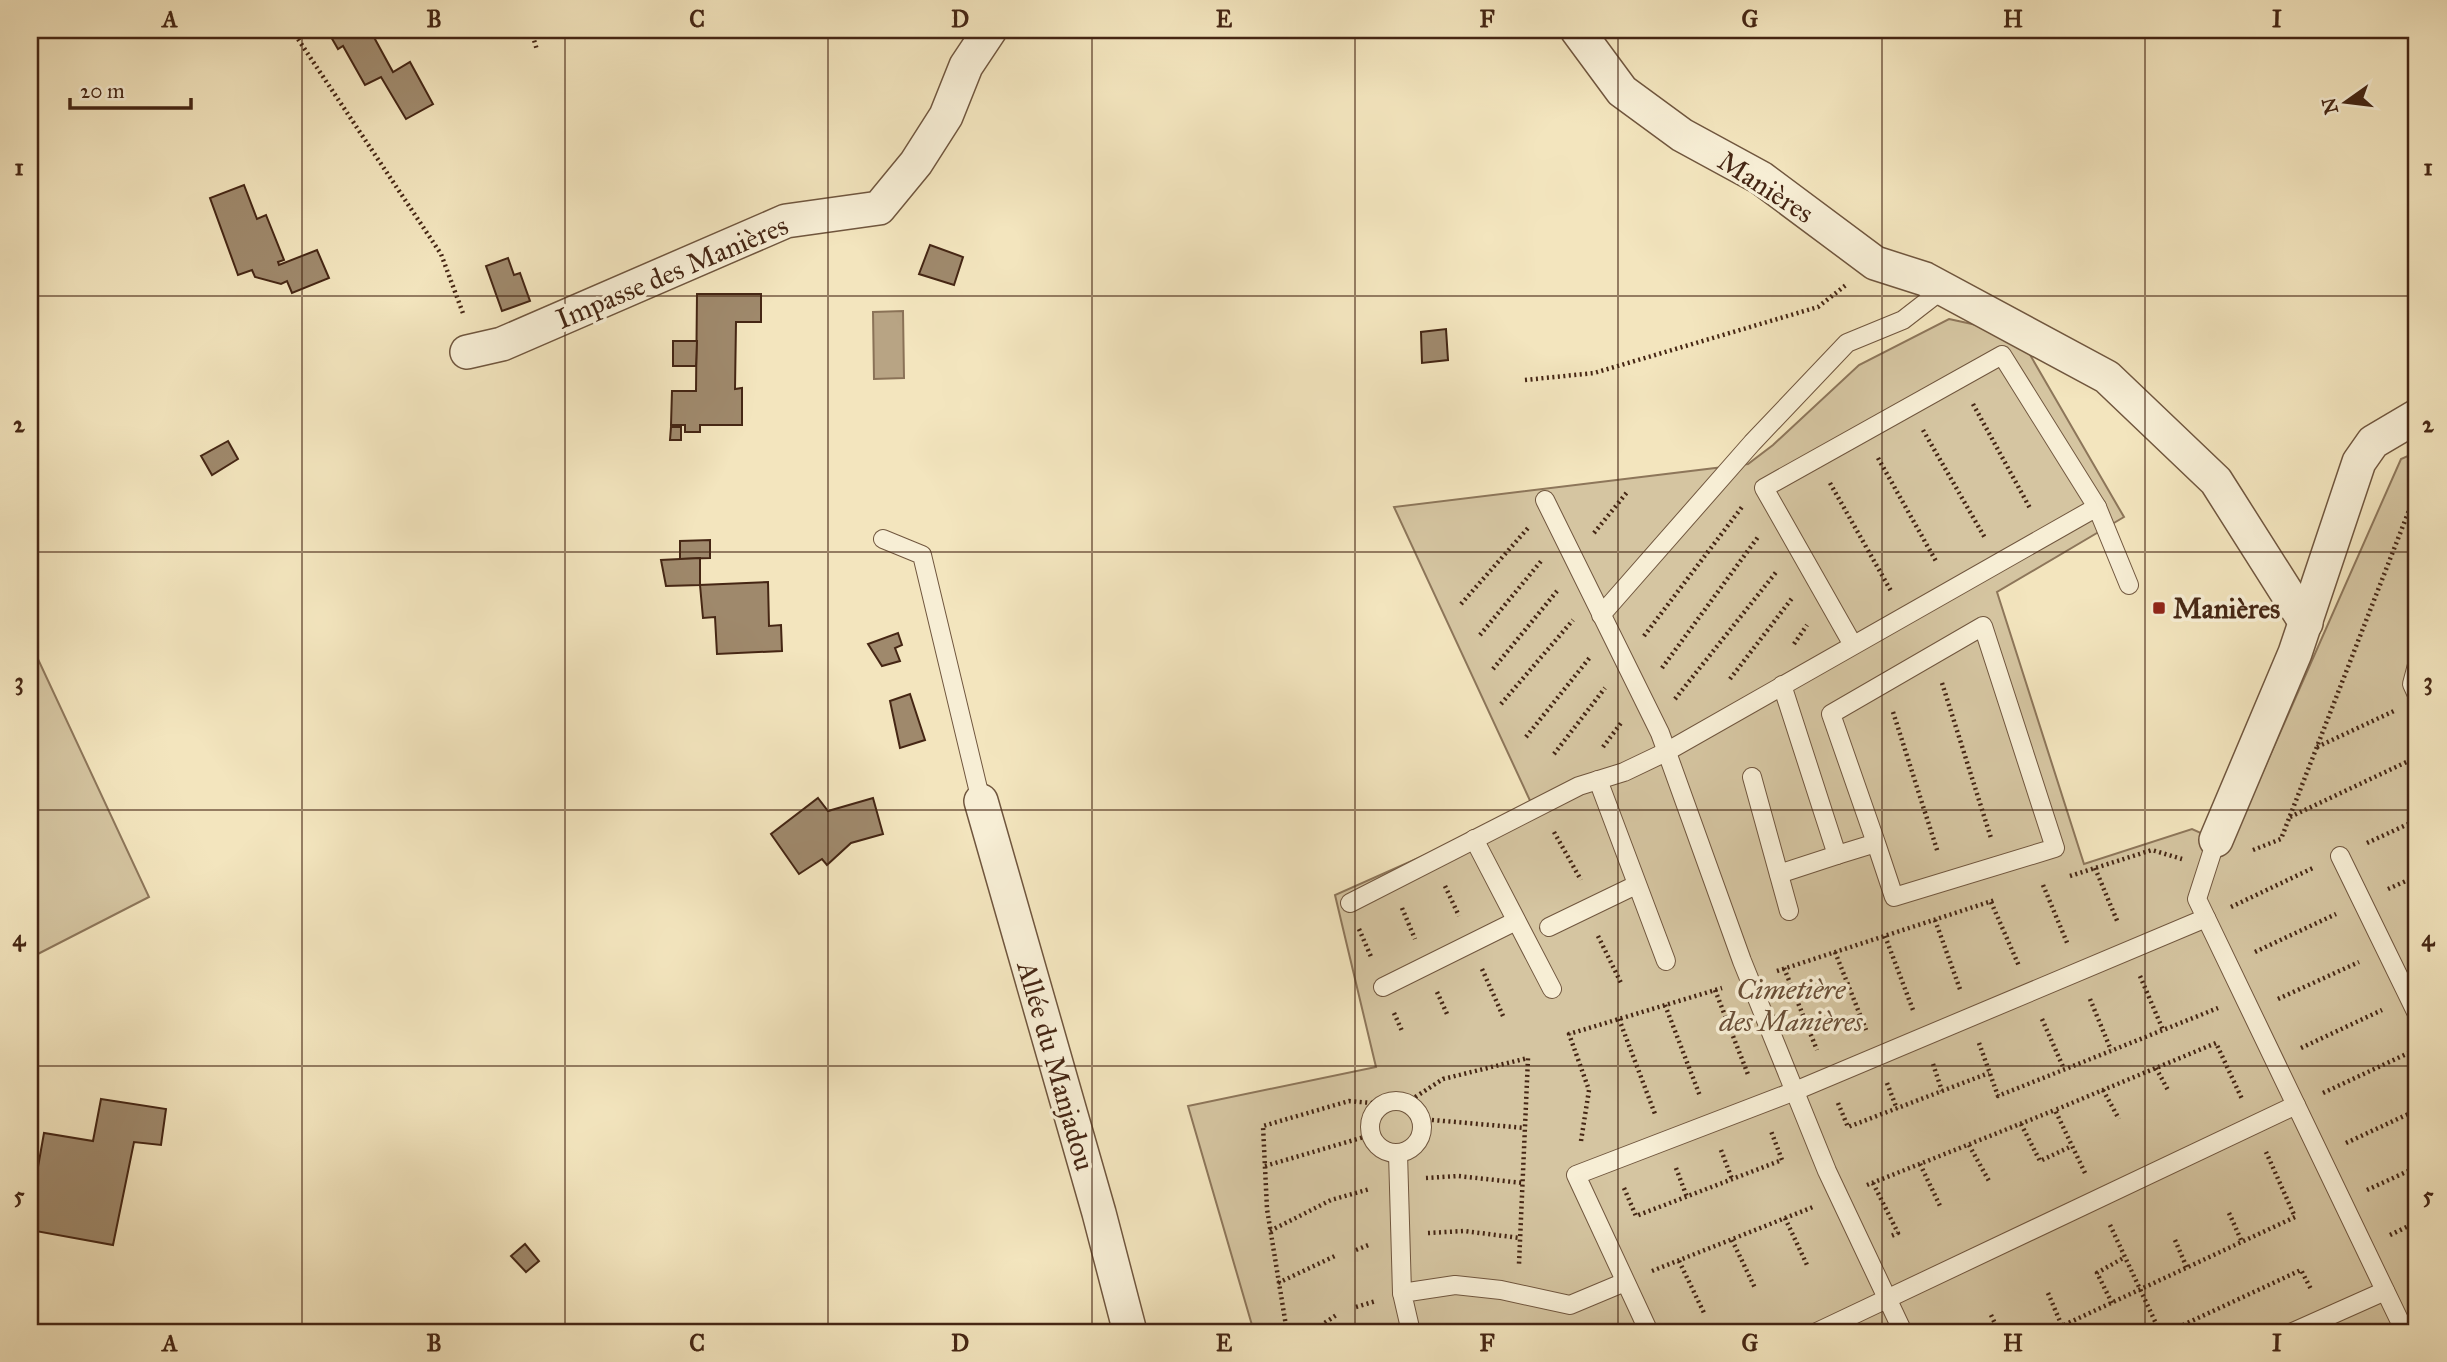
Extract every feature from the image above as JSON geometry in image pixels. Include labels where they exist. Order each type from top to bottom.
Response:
[{"type":"street","name":"Impasse des Manières","points":[[472,351],[502,344],[786,221],[879,208],[916,163],[946,116],[966,66],[990,30]]},
{"type":"street","name":"Manières","points":[[1577,30],[1622,91],[1682,135],[1762,178],[1875,263],[1925,279],[2107,377],[2216,481],[2306,623]]},
{"type":"street","points":[[2216,840],[2306,623],[2359,462],[2373,442],[2417,416]]},
{"type":"street","name":"Allée du Manjadou","points":[[981,801],[1099,1213],[1130,1332]]},
{"type":"lane","points":[[1601,615],[1752,443],[1847,343],[1903,320],[1943,289]]},
{"type":"lane","points":[[1853,645],[1764,488],[2002,355],[2097,507],[2129,585]]},
{"type":"lane","points":[[1546,503],[1655,724],[1742,961],[1827,1171],[1903,1332]]},
{"type":"lane","points":[[1350,903],[1579,786],[1624,772],[1666,752],[2097,507]]},
{"type":"lane","points":[[883,539],[922,555],[981,801]]},
{"type":"lane","points":[[1983,626],[2056,848],[1894,897],[1831,714],[1933,656],[1983,626]]},
{"type":"lane","points":[[2411,701],[2417,665]]},
{"type":"lane","points":[[1782,685],[1837,855]]},
{"type":"lane","points":[[1752,777],[1789,911]]},
{"type":"lane","points":[[1598,780],[1666,961]]},
{"type":"lane","points":[[1474,839],[1552,989]]},
{"type":"lane","points":[[2216,840],[2197,899],[2405,1332]]},
{"type":"lane","points":[[1779,874],[1876,843]]},
{"type":"lane","points":[[2340,856],[2417,1014]]},
{"type":"lane","points":[[1549,927],[1636,885]]},
{"type":"lane","points":[[1649,1332],[1576,1175],[1795,1091],[2206,918]]},
{"type":"lane","points":[[1383,986],[1516,921]]},
{"type":"lane","points":[[1406,1102],[1415,1109],[1421,1119],[1422,1131],[1418,1142],[1398,1153],[1387,1152],[1377,1145],[1371,1135],[1370,1123],[1374,1112],[1383,1104],[1406,1102]]},
{"type":"lane","points":[[1816,1332],[2296,1105]]},
{"type":"lane","points":[[1398,1153],[1402,1293],[1411,1332]]},
{"type":"lane","points":[[1402,1293],[1455,1285],[1518,1293],[1570,1305],[1625,1282]]},
{"type":"lane","points":[[2293,1332],[2385,1291]]},
{"type":"path","points":[[292,30],[441,254],[472,351]]},
{"type":"path","points":[[531,30],[537,50]]},
{"type":"path","points":[[1525,380],[1594,373],[1818,307],[1875,263]]},
{"type":"path","points":[[1959,379],[2046,536]]},
{"type":"path","points":[[1909,407],[2000,562]]},
{"type":"path","points":[[1864,433],[1951,590]]},
{"type":"path","points":[[1816,459],[1905,616]]},
{"type":"path","points":[[1554,754],[1751,495],[1764,488]]},
{"type":"path","points":[[1493,669],[1628,491]]},
{"type":"path","points":[[1461,604],[1546,503]]},
{"type":"path","points":[[1602,748],[1777,511]]},
{"type":"path","points":[[1480,635],[1562,536]]},
{"type":"path","points":[[1655,724],[1797,546]]},
{"type":"path","points":[[1728,682],[1812,573]]},
{"type":"path","points":[[1501,704],[1593,597]]},
{"type":"path","points":[[1526,737],[1610,633]]},
{"type":"path","points":[[1933,656],[2000,865]]},
{"type":"path","points":[[1884,684],[1947,881]]},
{"type":"path","points":[[2317,747],[2411,701]]},
{"type":"path","points":[[2290,817],[2417,757]]},
{"type":"path","points":[[1552,829],[1590,907],[1622,985]]},
{"type":"path","points":[[2229,965],[2417,876]]},
{"type":"path","points":[[1935,920],[1998,1096],[2248,1005],[2386,949]]},
{"type":"path","points":[[2274,1060],[2409,997]]},
{"type":"path","points":[[1665,1005],[1732,1179]]},
{"type":"path","points":[[1619,1019],[1686,1196]]},
{"type":"path","points":[[2296,1105],[2417,1049]]},
{"type":"path","points":[[1406,1102],[1443,1079],[1528,1058],[1518,1293]]},
{"type":"path","points":[[2156,1068],[2169,1092]]},
{"type":"path","points":[[2104,1090],[2119,1119]]},
{"type":"path","points":[[1287,1332],[1267,1209],[1263,1126],[1349,1101],[1383,1104]]},
{"type":"path","points":[[2320,1156],[2417,1110]]},
{"type":"path","points":[[1421,1119],[1525,1128]]},
{"type":"path","points":[[2021,1124],[2040,1161],[2072,1146]]},
{"type":"path","points":[[1265,1166],[1371,1135]]},
{"type":"path","points":[[1969,1145],[1989,1181]]},
{"type":"path","points":[[1920,1164],[1941,1208]]},
{"type":"path","points":[[2342,1202],[2417,1167]]},
{"type":"path","points":[[2229,1213],[2242,1242]]},
{"type":"path","points":[[1785,1219],[1807,1265]]},
{"type":"path","points":[[1356,1250],[1401,1234],[1464,1231],[1521,1238]]},
{"type":"path","points":[[1732,1240],[1755,1288]]},
{"type":"path","points":[[2175,1240],[2187,1268]]},
{"type":"path","points":[[1278,1283],[1337,1255]]},
{"type":"path","points":[[2112,1303],[2097,1273],[2125,1257]]},
{"type":"path","points":[[1679,1261],[1705,1315]]},
{"type":"path","points":[[2168,1332],[2301,1270],[2325,1318]]},
{"type":"path","points":[[2049,1332],[2140,1290],[2161,1332]]},
{"type":"path","points":[[2049,1293],[2062,1326]]},
{"type":"path","points":[[1311,1332],[1338,1314]]},
{"type":"path","points":[[1991,1315],[1999,1332]]},
{"type":"green space","name":"Cimetière des Manières","points":[[1949,319],[2018,334],[2124,517],[1997,592],[2084,864],[2192,829],[2230,846],[2401,459],[2417,452],[2417,1332],[1254,1332],[1188,1106],[1376,1067],[1335,895],[1533,807],[1394,507],[1748,464],[1773,445],[1859,365]]},
{"type":"green space","points":[[30,642],[149,897],[30,958]]},
{"type":"shaded area","points":[[903,311],[904,378],[874,379],[873,312]]},
{"type":"building","points":[[327,30],[370,30],[393,72],[410,62],[433,104],[406,119],[381,77],[365,85],[343,46],[338,49]]},
{"type":"building","points":[[244,185],[257,219],[266,215],[284,260],[278,262],[279,265],[317,250],[329,278],[292,293],[287,281],[281,284],[255,277],[252,270],[238,275],[210,198]]},
{"type":"building","points":[[930,245],[963,257],[954,285],[919,274]]},
{"type":"building","points":[[508,258],[514,275],[520,273],[530,301],[502,311],[486,266]]},
{"type":"building","points":[[697,294],[761,294],[761,322],[736,322],[735,389],[742,388],[742,425],[700,425],[700,432],[685,432],[685,425],[671,425],[672,391],[696,391]]},
{"type":"building","points":[[1446,329],[1448,360],[1422,363],[1421,332]]},
{"type":"building","points":[[673,341],[697,341],[696,366],[673,366]]},
{"type":"building","points":[[671,427],[681,427],[681,440],[670,440]]},
{"type":"building","points":[[228,441],[238,459],[212,475],[201,456]]},
{"type":"building","points":[[710,540],[710,558],[680,559],[680,541]]},
{"type":"building","points":[[700,558],[700,585],[666,586],[661,560]]},
{"type":"building","points":[[768,582],[769,626],[781,625],[782,651],[717,654],[715,617],[703,618],[700,585]]},
{"type":"building","points":[[898,633],[902,645],[895,648],[900,661],[882,666],[868,644]]},
{"type":"building","points":[[910,694],[925,740],[900,748],[890,701]]},
{"type":"building","points":[[818,798],[828,811],[873,798],[883,834],[851,843],[827,865],[822,859],[799,874],[771,834]]},
{"type":"building","points":[[101,1099],[166,1109],[161,1145],[134,1142],[113,1245],[30,1230],[30,1212],[44,1133],[93,1141]]},
{"type":"building","points":[[525,1244],[539,1261],[526,1272],[511,1256]]},
{"type":"place","name":"Manières","points":[[2159,608]]}]
